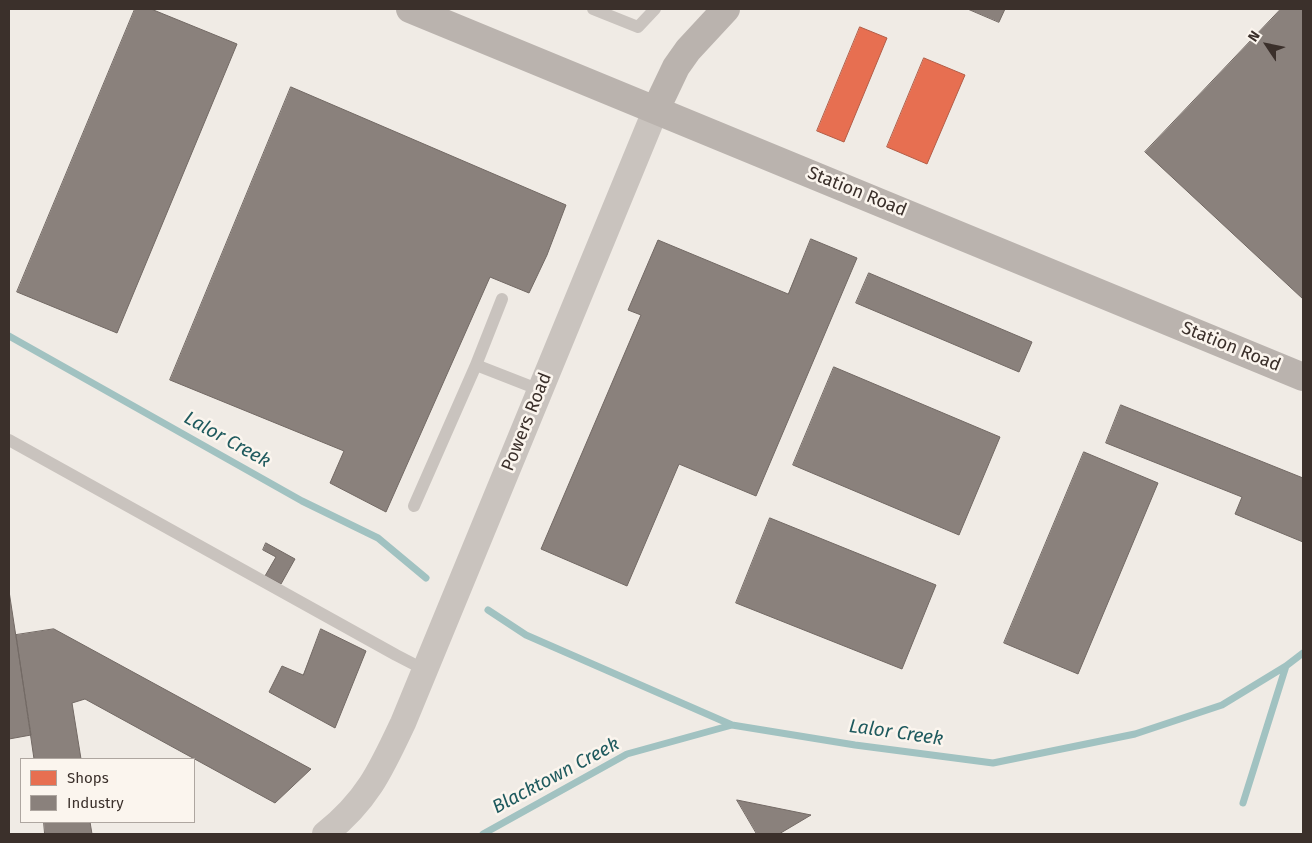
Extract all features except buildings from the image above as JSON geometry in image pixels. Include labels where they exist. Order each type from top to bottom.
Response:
[{"type":"main road","name":"Station Road","points":[[410,9],[1303,376]]},
{"type":"main road","name":"Powers Road","points":[[656,109],[676,67],[688,50],[726,9]]},
{"type":"street","name":"Powers Road","points":[[325,834],[343,820],[361,799],[379,773],[403,723],[656,109]]},
{"type":"lane","points":[[593,9],[638,27],[655,9]]},
{"type":"lane","points":[[414,506],[476,365],[502,299]]},
{"type":"lane","points":[[476,365],[540,390]]},
{"type":"lane","points":[[9,440],[424,670]]},
{"type":"waterway","name":"Lalor Creek","points":[[9,336],[302,501],[378,538],[426,578]]},
{"type":"waterway","name":"Lalor Creek","points":[[488,610],[526,635],[732,725],[855,745],[993,763],[1135,734],[1222,705],[1286,666],[1303,653]]},
{"type":"waterway","points":[[1243,803],[1286,666]]},
{"type":"waterway","name":"Blacktown Creek","points":[[483,834],[627,754],[732,725]]}]
